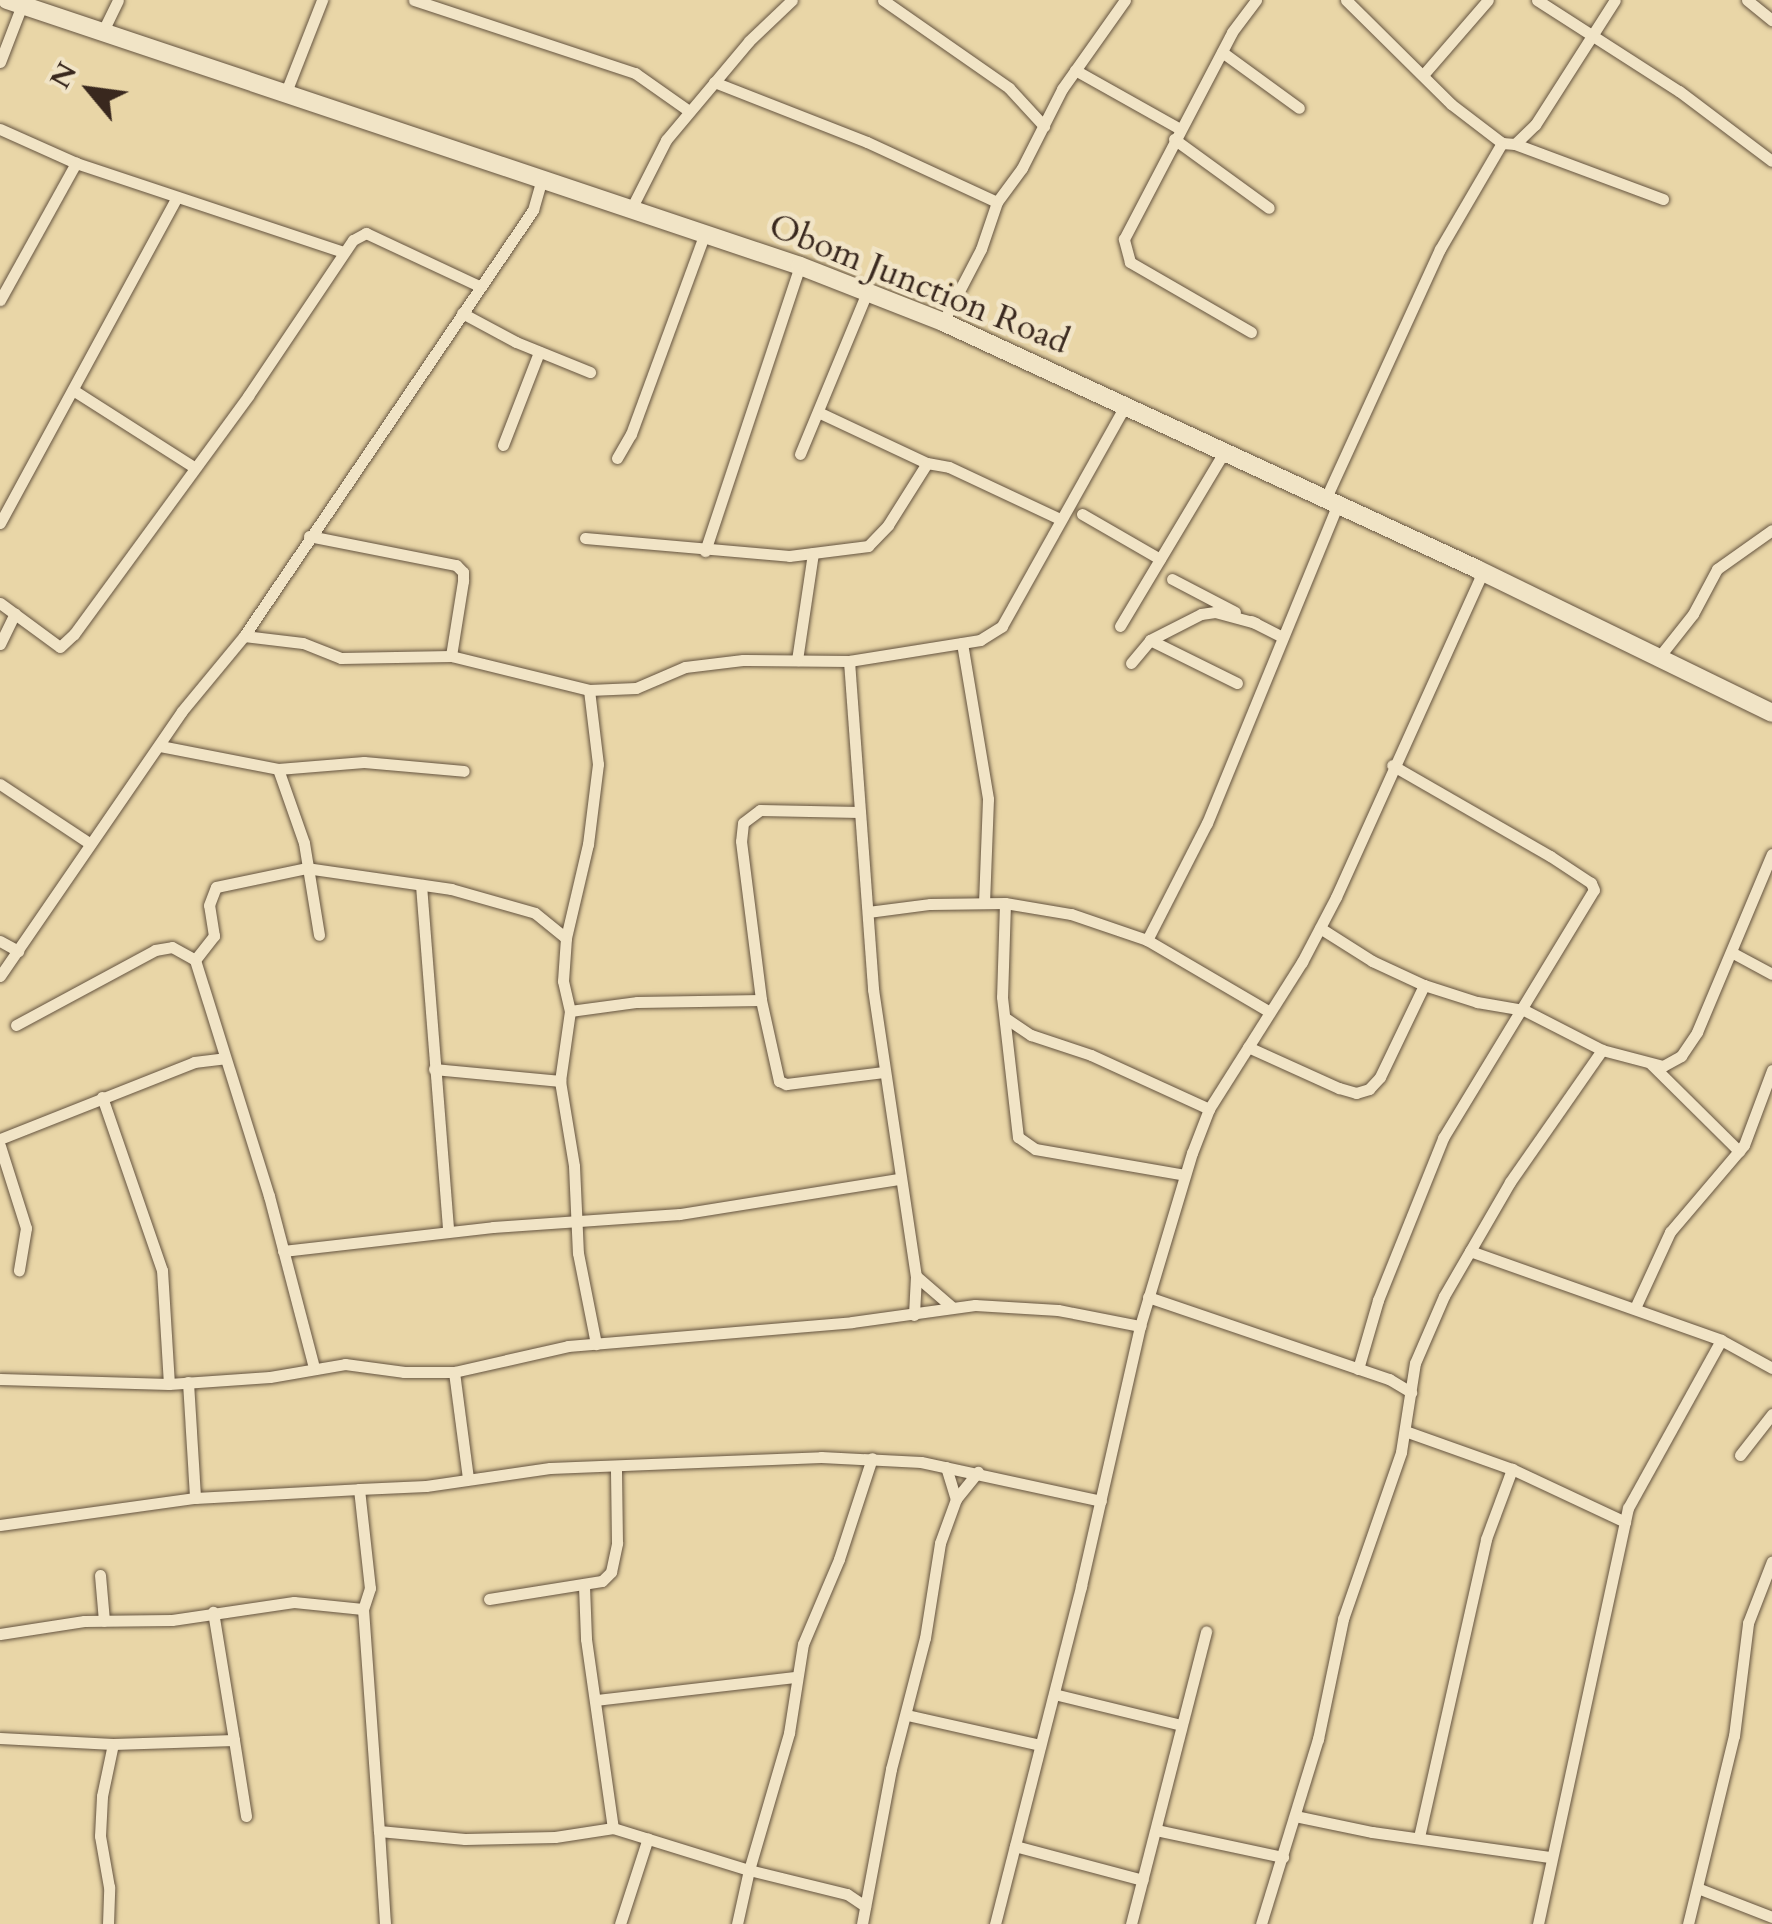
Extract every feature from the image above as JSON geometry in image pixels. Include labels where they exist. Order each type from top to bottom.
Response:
[{"type":"main road","name":"Obom Junction Road","points":[[15,2],[800,266],[943,322],[1478,569],[1772,714]]},
{"type":"street","points":[[103,31],[118,0]]},
{"type":"street","points":[[286,92],[322,0]]},
{"type":"street","points":[[414,0],[636,73],[689,111]]},
{"type":"street","points":[[630,210],[666,140],[714,82],[792,0]]},
{"type":"street","points":[[883,0],[1009,88],[1044,126]]},
{"type":"street","points":[[943,322],[981,248],[997,202],[1022,168],[1075,70],[1125,0]]},
{"type":"street","points":[[1252,332],[1130,262],[1124,252],[1124,238],[1222,52],[1256,0]]},
{"type":"street","points":[[1346,0],[1450,104],[1508,144],[1663,200]]},
{"type":"street","points":[[1423,74],[1488,0]]},
{"type":"street","points":[[1537,0],[1678,91],[1772,161]]},
{"type":"street","points":[[1146,940],[1208,823],[1331,503],[1440,249],[1508,144],[1551,102],[1615,0]]},
{"type":"street","points":[[1747,0],[1772,20]]},
{"type":"street","points":[[0,62],[15,2]]},
{"type":"street","points":[[1222,52],[1299,108]]},
{"type":"street","points":[[1075,70],[1177,134],[1269,208]]},
{"type":"street","points":[[714,82],[868,142],[997,202]]},
{"type":"street","points":[[0,129],[76,163],[343,252]]},
{"type":"street","points":[[0,300],[76,163]]},
{"type":"street","points":[[0,976],[89,844],[244,636],[308,536],[533,210],[542,179]]},
{"type":"street","points":[[0,523],[177,196]]},
{"type":"street","points":[[0,603],[60,647],[312,306],[343,252],[366,233],[479,286]]},
{"type":"street","points":[[617,458],[636,421],[704,236]]},
{"type":"street","points":[[706,551],[800,266]]},
{"type":"street","points":[[800,454],[868,292]]},
{"type":"street","points":[[462,313],[590,372]]},
{"type":"street","points":[[503,446],[540,352]]},
{"type":"street","points":[[74,390],[194,467]]},
{"type":"street","points":[[244,636],[302,643],[341,658],[451,656],[589,690],[636,688],[685,667],[743,660],[848,662],[994,635],[1126,404]]},
{"type":"street","points":[[818,412],[1060,520]]},
{"type":"street","points":[[1120,626],[1224,454]]},
{"type":"street","points":[[585,538],[706,551],[813,553],[868,546],[888,525],[928,463]]},
{"type":"street","points":[[1082,514],[1160,559]]},
{"type":"street","points":[[1659,657],[1693,614],[1717,569],[1772,530]]},
{"type":"street","points":[[308,536],[456,565],[463,572],[463,581],[451,656]]},
{"type":"street","points":[[797,660],[813,553]]},
{"type":"street","points":[[994,1924],[1054,1694],[1140,1326],[1184,1176],[1209,1109],[1320,928],[1480,578],[1478,569]]},
{"type":"street","points":[[1172,579],[1282,637]]},
{"type":"street","points":[[1131,662],[1150,640],[1207,612],[1256,623]]},
{"type":"street","points":[[0,644],[14,613]]},
{"type":"street","points":[[1150,640],[1237,683]]},
{"type":"street","points":[[962,643],[988,800],[984,903]]},
{"type":"street","points":[[848,662],[884,1072],[916,1276],[914,1314]]},
{"type":"street","points":[[589,690],[597,786],[566,938],[563,981],[570,1012],[560,1082],[574,1166],[574,1223],[596,1344]]},
{"type":"street","points":[[160,746],[278,769],[364,762],[464,771]]},
{"type":"street","points":[[1358,1368],[1378,1300],[1442,1138],[1591,898],[1590,883],[1392,765]]},
{"type":"street","points":[[278,769],[304,843],[319,935]]},
{"type":"street","points":[[0,784],[89,844]]},
{"type":"street","points":[[859,812],[760,810],[743,823],[761,1000],[779,1081],[786,1084],[884,1072]]},
{"type":"street","points":[[1320,928],[1358,953],[1424,985],[1477,1002],[1524,1010],[1602,1050],[1663,1066],[1681,1056],[1733,953],[1771,860]]},
{"type":"street","points":[[195,960],[214,936],[209,905],[216,887],[306,868],[421,885],[535,913],[566,938]]},
{"type":"street","points":[[421,885],[426,901],[434,1068],[448,1232]]},
{"type":"street","points":[[1005,903],[1000,950],[1018,1137],[1024,1144],[1184,1176]]},
{"type":"street","points":[[868,912],[1005,903],[1071,914],[1146,940],[1268,1011]]},
{"type":"street","points":[[0,941],[18,951]]},
{"type":"street","points":[[16,1026],[155,950],[172,947],[195,960],[314,1368]]},
{"type":"street","points":[[1733,953],[1772,974]]},
{"type":"street","points":[[1248,1047],[1339,1088],[1356,1092],[1369,1089],[1380,1077],[1424,985]]},
{"type":"street","points":[[570,1012],[637,1002],[761,1000]]},
{"type":"street","points":[[1006,1019],[1031,1035],[1090,1055],[1209,1109]]},
{"type":"street","points":[[1009,1042],[1031,1035]]},
{"type":"street","points":[[1261,1924],[1284,1857],[1334,1677],[1343,1620],[1405,1431],[1414,1363],[1470,1251],[1542,1132],[1602,1050]]},
{"type":"street","points":[[18,1270],[26,1228],[0,1143],[102,1097],[194,1062],[226,1058]]},
{"type":"street","points":[[1651,1064],[1739,1151]]},
{"type":"street","points":[[434,1068],[560,1082]]},
{"type":"street","points":[[1634,1308],[1670,1232],[1753,1130],[1772,1070]]},
{"type":"street","points":[[102,1097],[162,1270],[169,1384]]},
{"type":"street","points":[[283,1251],[780,1201],[899,1179]]},
{"type":"street","points":[[1470,1251],[1721,1340],[1772,1368]]},
{"type":"street","points":[[916,1276],[952,1308]]},
{"type":"street","points":[[1148,1297],[1389,1379],[1411,1392]]},
{"type":"street","points":[[0,1379],[169,1384],[270,1377],[345,1364],[404,1372],[454,1372],[520,1354],[596,1344],[952,1308],[1022,1306],[1140,1326]]},
{"type":"street","points":[[1538,1924],[1625,1522],[1671,1424],[1721,1340]]},
{"type":"street","points":[[1389,1379],[1414,1363]]},
{"type":"street","points":[[454,1372],[468,1478]]},
{"type":"street","points":[[188,1382],[195,1498]]},
{"type":"street","points":[[1740,1455],[1772,1414]]},
{"type":"street","points":[[1405,1431],[1512,1469],[1625,1522]]},
{"type":"street","points":[[0,1526],[195,1498],[426,1486],[550,1468],[872,1458],[978,1472],[1101,1501]]},
{"type":"street","points":[[737,1924],[789,1733],[796,1676],[872,1458]]},
{"type":"street","points":[[946,1466],[956,1499]]},
{"type":"street","points":[[489,1599],[602,1582],[615,1559],[616,1468]]},
{"type":"street","points":[[1418,1837],[1486,1539],[1512,1469]]},
{"type":"street","points":[[862,1924],[891,1770],[908,1715],[940,1543],[956,1499],[978,1472]]},
{"type":"street","points":[[359,1489],[370,1588],[363,1609],[385,1924]]},
{"type":"street","points":[[1688,1924],[1700,1889],[1734,1736],[1742,1645],[1752,1604],[1772,1561]]},
{"type":"street","points":[[100,1575],[104,1621]]},
{"type":"street","points":[[584,1586],[586,1640],[613,1828]]},
{"type":"street","points":[[0,1634],[104,1621],[172,1620],[294,1602],[363,1609]]},
{"type":"street","points":[[213,1612],[246,1816]]},
{"type":"street","points":[[1131,1924],[1206,1630]]},
{"type":"street","points":[[596,1700],[796,1676]]},
{"type":"street","points":[[1054,1694],[1181,1725]]},
{"type":"street","points":[[908,1715],[1040,1745]]},
{"type":"street","points":[[0,1738],[113,1744],[234,1740]]},
{"type":"street","points":[[108,1924],[109,1887],[100,1836],[102,1796],[113,1744]]},
{"type":"street","points":[[1295,1816],[1551,1857]]},
{"type":"street","points":[[379,1830],[465,1839],[555,1838],[613,1828],[749,1870],[847,1894],[865,1906]]},
{"type":"street","points":[[1156,1830],[1284,1857]]},
{"type":"street","points":[[620,1924],[648,1838]]},
{"type":"street","points":[[1015,1846],[1142,1880]]},
{"type":"street","points":[[847,1894],[868,1886]]},
{"type":"street","points":[[1700,1889],[1772,1918]]}]
